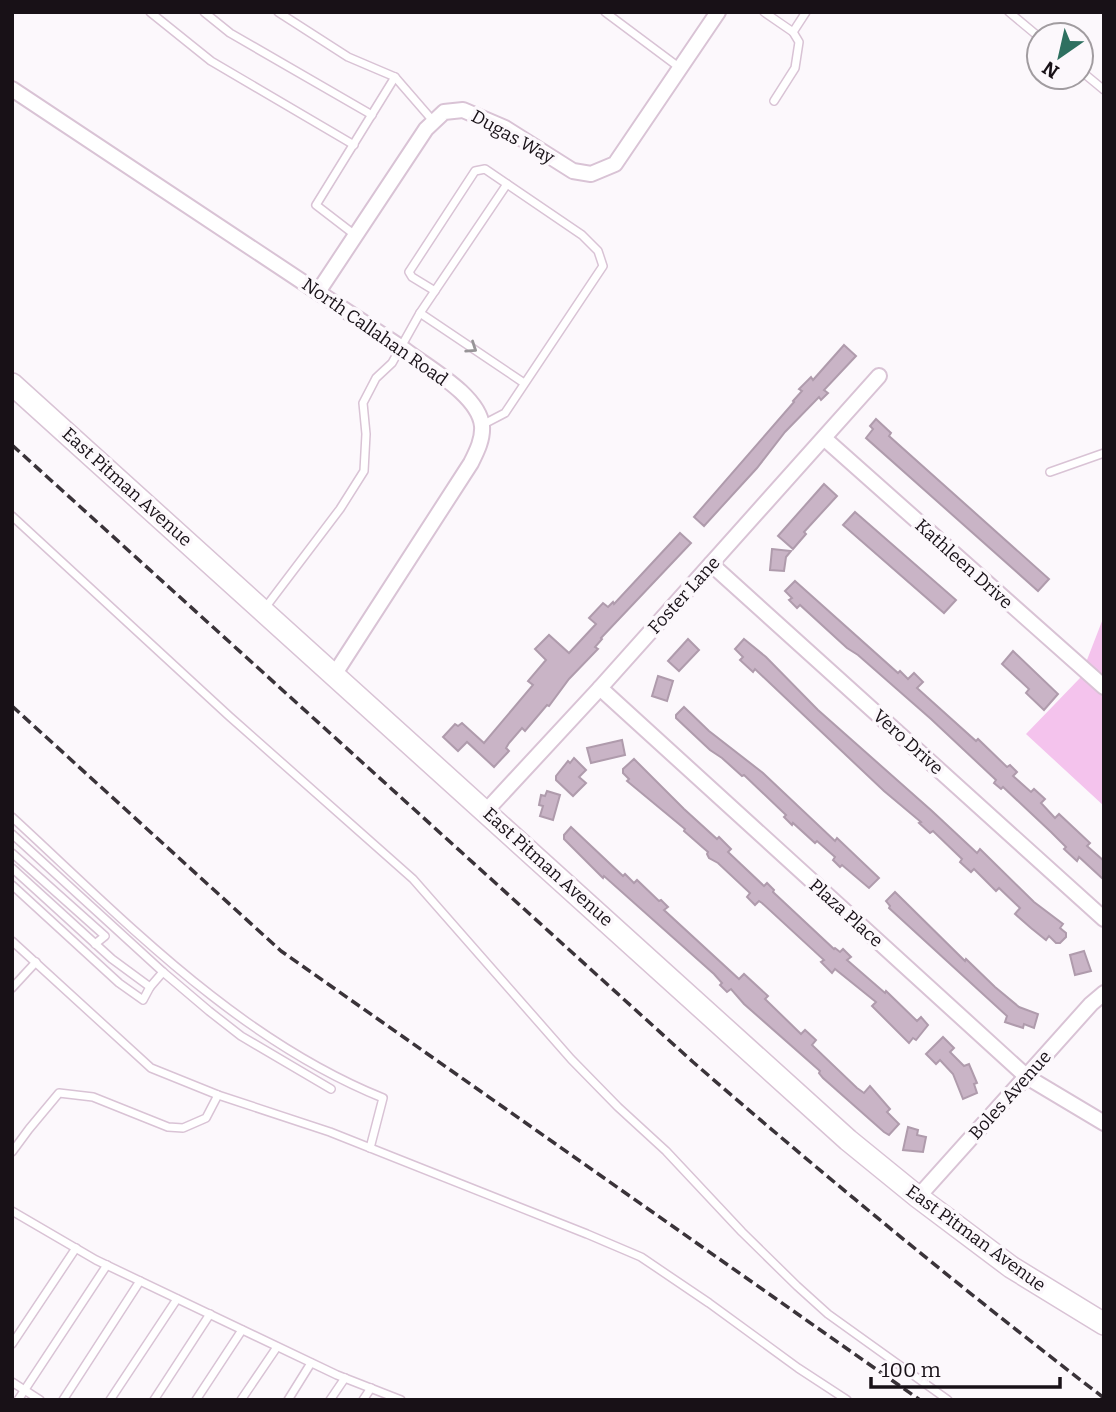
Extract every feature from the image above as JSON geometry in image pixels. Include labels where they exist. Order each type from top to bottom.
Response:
[{"type":"street","name":"Dugas Way","points":[[434,122],[444,112],[463,110],[505,128],[573,171],[591,174],[615,164],[718,12]]},
{"type":"street","name":"North Callahan Road","points":[[12,89],[399,347],[465,395],[477,410],[482,425]]},
{"type":"street","points":[[318,292],[426,129],[434,122]]},
{"type":"street","name":"Foster Lane","points":[[486,811],[600,688],[879,376]]},
{"type":"street","name":"East Pitman Avenue","points":[[12,384],[848,1140],[918,1197],[1012,1267],[1104,1324]]},
{"type":"street","points":[[334,675],[471,463],[482,425]]},
{"type":"street","name":"Kathleen Drive","points":[[824,439],[1104,687]]},
{"type":"street","name":"Vero Drive","points":[[711,564],[1104,919]]},
{"type":"street","name":"Plaza Place","points":[[600,688],[1027,1077],[1104,1123]]},
{"type":"street","name":"Boles Avenue","points":[[918,1197],[1091,1004],[1104,993]]},
{"type":"lane","points":[[150,12],[211,61],[354,145]]},
{"type":"lane","points":[[204,12],[230,33],[372,115]]},
{"type":"lane","points":[[278,12],[348,57],[395,78],[434,122]]},
{"type":"lane","points":[[605,12],[681,68]]},
{"type":"lane","points":[[764,12],[793,32],[799,42],[794,68],[774,100]]},
{"type":"lane","points":[[793,32],[806,12]]},
{"type":"lane","points":[[1009,12],[1025,25]]},
{"type":"lane","points":[[356,235],[316,205],[395,78]]},
{"type":"lane","points":[[435,291],[412,277],[409,272],[475,171],[485,169],[582,235],[598,251],[603,266],[505,413],[482,425]]},
{"type":"lane","points":[[263,611],[340,509],[364,471],[366,434],[363,403],[376,378],[392,363],[420,313],[507,184]]},
{"type":"lane","points":[[420,313],[524,383]]},
{"type":"lane","points":[[1050,472],[1104,453]]},
{"type":"lane","points":[[12,516],[151,641],[229,716],[413,878],[571,1059],[618,1107],[667,1151],[715,1204],[797,1286],[828,1314],[948,1400]]},
{"type":"lane","points":[[12,817],[215,1000],[261,1033],[311,1063],[346,1083],[383,1098],[370,1148]]},
{"type":"lane","points":[[12,834],[163,972],[241,1036],[331,1089]]},
{"type":"lane","points":[[12,853],[104,936],[95,944]]},
{"type":"lane","points":[[12,868],[95,944],[150,987]]},
{"type":"lane","points":[[12,886],[119,983],[144,1000],[150,987],[163,972]]},
{"type":"lane","points":[[12,941],[151,1068],[218,1095],[330,1132],[641,1257],[847,1400]]},
{"type":"lane","points":[[12,988],[36,962]]},
{"type":"lane","points":[[12,1152],[59,1093],[93,1097],[168,1127],[183,1128],[206,1118],[218,1095]]},
{"type":"lane","points":[[12,1211],[107,1265],[311,1363],[401,1400]]},
{"type":"lane","points":[[12,1344],[76,1248]]},
{"type":"lane","points":[[18,1400],[107,1265]]},
{"type":"lane","points":[[63,1400],[140,1281]]},
{"type":"lane","points":[[110,1400],[177,1299]]},
{"type":"lane","points":[[154,1400],[210,1314]]},
{"type":"lane","points":[[196,1400],[242,1330]]},
{"type":"lane","points":[[242,1400],[277,1347]]},
{"type":"lane","points":[[288,1400],[311,1363]]},
{"type":"lane","points":[[330,1400],[345,1378]]},
{"type":"lane","points":[[12,1382],[40,1400]]},
{"type":"lane","points":[[363,1400],[371,1388]]},
{"type":"shaded area","points":[[1104,616],[1104,806],[1026,734],[1080,678]]},
{"type":"building","points":[[844,345],[856,356],[824,390],[828,393],[821,400],[819,397],[785,432],[757,468],[704,526],[694,517],[794,402],[802,391],[799,389],[811,377],[813,380]]},
{"type":"building","points":[[876,419],[891,433],[889,436],[1049,579],[1038,591],[866,438]]},
{"type":"building","points":[[824,484],[837,496],[804,532],[806,534],[793,549],[778,536]]},
{"type":"building","points":[[855,512],[956,600],[944,613],[843,525]]},
{"type":"building","points":[[680,533],[691,543],[601,638],[595,647],[598,649],[525,731],[522,728],[506,748],[509,751],[494,767],[467,742],[458,751],[443,737],[455,724],[458,726],[462,723],[484,743],[533,685],[528,681],[546,660],[535,649],[549,635],[569,653],[596,624],[589,618],[603,603],[608,607],[613,602],[614,604]]},
{"type":"building","points":[[772,549],[791,551],[786,557],[784,571],[770,570]]},
{"type":"building","points":[[795,581],[898,673],[900,671],[908,679],[914,673],[923,682],[917,688],[1007,767],[1010,765],[1017,772],[1013,776],[1031,792],[1034,789],[1045,799],[1041,803],[1055,818],[1059,814],[1090,843],[1087,846],[1104,861],[1104,880],[1079,857],[1077,861],[1064,849],[1066,847],[1051,832],[1003,787],[1001,789],[994,783],[996,780],[931,719],[800,605],[797,608],[785,591]]},
{"type":"building","points":[[688,639],[699,650],[679,671],[668,661]]},
{"type":"building","points":[[744,639],[766,657],[818,710],[977,853],[980,849],[1034,902],[1063,924],[1060,928],[1066,933],[1066,937],[1056,943],[1049,936],[1046,940],[1031,928],[1015,914],[1020,908],[999,888],[996,891],[974,869],[971,872],[960,862],[962,859],[933,831],[930,833],[755,669],[753,672],[740,660],[743,657],[735,649]]},
{"type":"building","points":[[1013,651],[1058,694],[1044,710],[1026,693],[1029,689],[1002,664]]},
{"type":"building","points":[[658,676],[673,681],[667,701],[652,696]]},
{"type":"building","points":[[684,707],[709,731],[763,773],[879,878],[869,888],[842,865],[840,867],[833,860],[835,857],[817,841],[815,843],[793,823],[792,825],[784,817],[786,815],[744,775],[710,750],[676,718]]},
{"type":"building","points":[[622,740],[625,755],[591,763],[587,748]]},
{"type":"building","points":[[574,758],[586,770],[579,777],[586,783],[573,796],[556,780],[556,776],[568,761],[570,763]]},
{"type":"building","points":[[634,759],[684,809],[717,839],[719,837],[731,849],[728,852],[764,886],[767,883],[773,892],[834,949],[840,952],[843,949],[851,957],[847,960],[885,993],[886,991],[917,1021],[921,1017],[928,1025],[916,1040],[913,1038],[909,1043],[872,1006],[876,1002],[835,969],[832,973],[821,962],[824,960],[762,903],[759,901],[755,905],[747,897],[750,893],[709,858],[708,852],[684,831],[685,829],[627,781],[629,779],[623,769]]},
{"type":"building","points":[[547,791],[560,795],[553,820],[540,816],[543,806],[539,805],[541,795],[545,796]]},
{"type":"building","points":[[571,827],[623,876],[625,874],[634,883],[637,880],[661,900],[668,907],[664,910],[739,979],[744,974],[768,996],[765,999],[801,1034],[805,1030],[816,1040],[812,1045],[857,1088],[864,1093],[870,1086],[890,1109],[887,1112],[899,1124],[889,1135],[823,1078],[820,1071],[744,1004],[731,989],[727,992],[714,974],[604,876],[603,878],[564,839]]},
{"type":"building","points":[[895,892],[995,987],[1019,1007],[1038,1014],[1034,1028],[1024,1024],[1023,1028],[1005,1022],[1007,1016],[889,908],[886,901]]},
{"type":"building","points":[[1084,951],[1091,971],[1075,975],[1070,955]]},
{"type":"building","points":[[943,1037],[954,1048],[950,1052],[964,1066],[969,1064],[977,1083],[974,1084],[977,1093],[963,1099],[953,1074],[940,1060],[936,1064],[926,1054]]},
{"type":"building","points":[[908,1127],[918,1130],[917,1135],[926,1137],[923,1152],[903,1150]]},
{"type":"railway","points":[[12,445],[693,1062],[896,1233],[1104,1398]]},
{"type":"railway","points":[[12,706],[281,951],[920,1400]]}]
